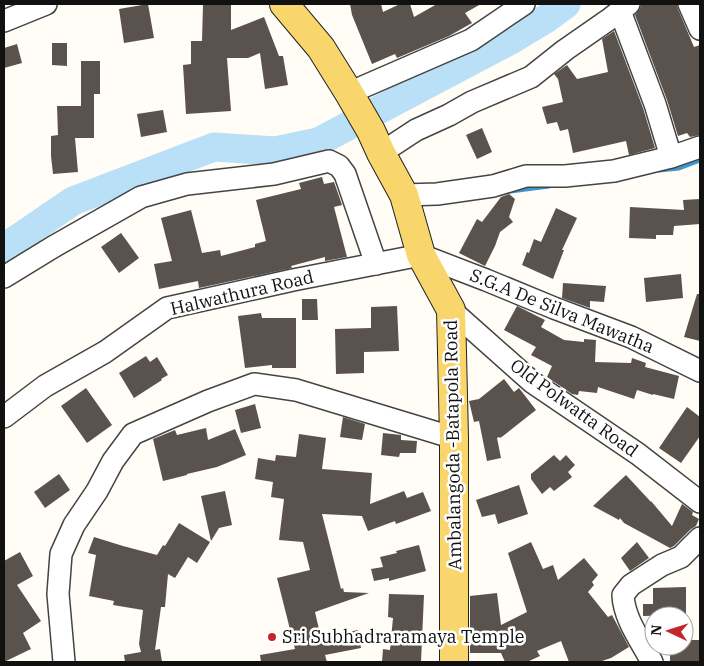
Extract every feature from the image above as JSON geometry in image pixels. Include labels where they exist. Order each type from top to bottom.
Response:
[{"type":"main road","name":"Ambalangoda -Batapola Road","points":[[284,4],[321,48],[351,96],[404,195],[421,256],[451,310],[454,438],[454,662]]},
{"type":"street","points":[[4,21],[46,4]]},
{"type":"street","points":[[351,96],[471,40],[524,4]]},
{"type":"street","points":[[689,4],[700,29]]},
{"type":"street","points":[[376,142],[416,130],[472,102],[531,77],[564,50],[625,7],[671,157]]},
{"type":"street","points":[[404,195],[437,194],[494,186],[526,176],[565,176],[614,171],[671,157],[700,147]]},
{"type":"street","points":[[4,277],[141,197],[186,184],[274,174],[329,161],[339,166],[345,174],[376,264]]},
{"type":"street","name":"Halwathura Road","points":[[4,417],[45,386],[105,352],[167,308],[293,280],[421,256]]},
{"type":"street","name":"S.G.A De Silva Mawatha","points":[[421,256],[631,337],[700,371]]},
{"type":"street","name":"Old Polwatta Road","points":[[451,310],[532,382],[638,454],[700,502]]},
{"type":"street","points":[[64,662],[58,594],[61,554],[74,525],[97,491],[113,461],[133,434],[208,401],[254,384],[296,390],[454,438]]},
{"type":"street","points":[[652,662],[628,619],[623,604],[623,594],[631,585],[662,565],[681,556],[700,538]]},
{"type":"building","points":[[148,4],[154,38],[124,43],[119,9]]},
{"type":"building","points":[[203,4],[231,4],[231,30],[264,17],[279,56],[283,56],[288,85],[265,89],[260,53],[248,58],[227,58],[231,111],[186,114],[183,65],[191,64],[191,41],[202,41]]},
{"type":"building","points":[[350,4],[381,4],[383,12],[400,4],[410,4],[414,17],[437,4],[481,4],[465,13],[472,23],[449,36],[397,58],[395,54],[372,64],[352,15]]},
{"type":"building","points":[[641,4],[677,4],[694,47],[700,45],[700,135],[690,137],[687,133],[678,136],[667,100],[635,15],[640,9]]},
{"type":"building","points":[[614,31],[643,108],[655,148],[629,155],[626,141],[573,153],[568,129],[560,131],[557,122],[547,124],[542,107],[563,102],[558,79],[554,74],[567,65],[577,79],[608,72],[602,39]]},
{"type":"building","points":[[52,43],[67,43],[67,66],[52,65]]},
{"type":"building","points":[[17,44],[22,63],[4,68],[4,48]]},
{"type":"building","points":[[81,61],[100,61],[100,94],[94,94],[94,138],[75,138],[78,172],[53,174],[51,136],[58,135],[57,106],[81,106]]},
{"type":"building","points":[[163,110],[167,132],[141,137],[137,114]]},
{"type":"building","points":[[482,128],[492,152],[477,159],[466,135]]},
{"type":"building","points":[[322,177],[324,184],[334,182],[342,205],[334,207],[347,257],[325,261],[325,257],[291,266],[292,268],[199,288],[198,281],[159,289],[154,264],[172,261],[161,218],[191,210],[202,253],[220,250],[221,256],[255,247],[255,244],[266,241],[256,200],[301,189],[299,183]]},
{"type":"building","points":[[509,194],[515,199],[509,217],[513,222],[500,232],[485,266],[459,253],[477,219],[482,222],[501,197]]},
{"type":"building","points":[[700,199],[700,224],[674,226],[673,235],[656,235],[656,239],[629,238],[630,207],[684,210],[683,200]]},
{"type":"building","points":[[556,208],[577,218],[562,250],[564,250],[553,279],[522,265],[534,239],[541,242]]},
{"type":"building","points":[[121,233],[139,258],[119,273],[101,247]]},
{"type":"building","points":[[681,274],[683,298],[646,302],[644,278]]},
{"type":"building","points":[[563,283],[606,286],[604,302],[590,301],[590,308],[562,298]]},
{"type":"building","points":[[697,294],[700,294],[700,341],[684,337]]},
{"type":"building","points":[[302,299],[317,299],[318,320],[302,320]]},
{"type":"building","points":[[397,306],[399,351],[364,352],[364,373],[336,374],[335,329],[371,328],[371,307]]},
{"type":"building","points":[[517,306],[545,320],[541,327],[564,340],[584,342],[584,339],[596,340],[595,362],[631,363],[632,358],[646,363],[645,367],[679,376],[674,399],[637,390],[634,399],[598,387],[597,393],[579,391],[578,395],[572,394],[547,377],[552,366],[531,355],[536,347],[504,330]]},
{"type":"building","points":[[261,313],[262,318],[296,318],[296,368],[272,368],[272,365],[245,368],[238,316]]},
{"type":"building","points":[[146,356],[150,362],[157,357],[168,375],[134,398],[119,373]]},
{"type":"building","points":[[504,379],[514,392],[519,388],[536,410],[503,436],[497,438],[501,458],[487,461],[479,421],[474,422],[469,401],[479,399]]},
{"type":"building","points":[[86,388],[112,425],[87,443],[61,406]]},
{"type":"building","points":[[255,404],[261,428],[241,433],[235,410]]},
{"type":"building","points":[[687,407],[700,417],[700,436],[681,463],[659,448]]},
{"type":"building","points":[[343,417],[365,424],[362,440],[340,437]]},
{"type":"building","points":[[206,428],[208,440],[235,429],[246,455],[217,467],[163,481],[153,439],[175,430],[177,435]]},
{"type":"building","points":[[383,433],[401,435],[401,440],[417,441],[416,453],[400,453],[399,457],[381,455]]},
{"type":"building","points":[[299,434],[326,438],[322,469],[372,473],[370,504],[404,491],[407,498],[423,492],[431,511],[396,524],[395,521],[368,531],[362,516],[322,514],[341,589],[343,588],[344,592],[369,593],[315,612],[321,638],[358,630],[361,648],[325,655],[327,662],[261,662],[260,655],[295,649],[277,578],[310,570],[303,542],[279,540],[284,499],[271,497],[273,482],[255,479],[258,458],[275,461],[276,455],[296,457]]},
{"type":"building","points":[[554,455],[560,461],[566,455],[575,465],[568,472],[572,477],[554,491],[550,487],[542,494],[531,479],[531,474]]},
{"type":"building","points":[[59,474],[70,490],[45,508],[34,492]]},
{"type":"building","points":[[626,475],[672,526],[682,504],[693,512],[692,515],[699,519],[696,526],[670,548],[624,523],[620,518],[619,520],[593,506]]},
{"type":"building","points":[[519,485],[528,514],[498,524],[495,514],[482,517],[476,500]]},
{"type":"building","points":[[225,491],[232,525],[219,528],[211,541],[201,496]]},
{"type":"building","points":[[179,523],[210,542],[197,563],[188,557],[175,578],[168,574],[165,607],[161,607],[155,650],[160,649],[162,662],[125,662],[124,655],[141,652],[139,644],[143,610],[113,605],[114,601],[89,596],[96,555],[88,553],[94,537],[157,555]]},
{"type":"building","points":[[531,542],[543,569],[553,565],[558,580],[584,558],[598,575],[592,582],[594,585],[588,592],[608,617],[612,615],[629,647],[611,658],[599,662],[569,662],[561,641],[537,651],[540,656],[527,662],[505,662],[501,653],[470,653],[470,596],[497,593],[501,625],[527,612],[508,553]]},
{"type":"building","points":[[637,542],[649,558],[630,571],[621,558]]},
{"type":"building","points":[[419,545],[426,571],[389,581],[389,578],[374,581],[371,569],[383,567],[380,557]]},
{"type":"building","points":[[20,552],[33,576],[17,585],[41,621],[23,633],[31,649],[4,662],[4,561]]},
{"type":"building","points":[[686,587],[686,606],[644,606],[643,616],[643,604],[653,604],[653,588]]},
{"type":"building","points":[[389,594],[424,595],[421,662],[382,662],[383,649],[390,650],[393,618],[388,617]]},
{"type":"building","points":[[694,640],[700,640],[700,662],[670,662],[670,656],[694,656]]},
{"type":"waterway","points":[[4,248],[73,201],[214,147],[275,151],[318,142],[509,41],[566,4]]},
{"type":"waterway","points":[[659,170],[679,168],[700,160]]},
{"type":"waterway","points":[[510,191],[549,186]]},
{"type":"place","name":"Sri Subhadraramaya Temple","points":[[272,637]]}]
